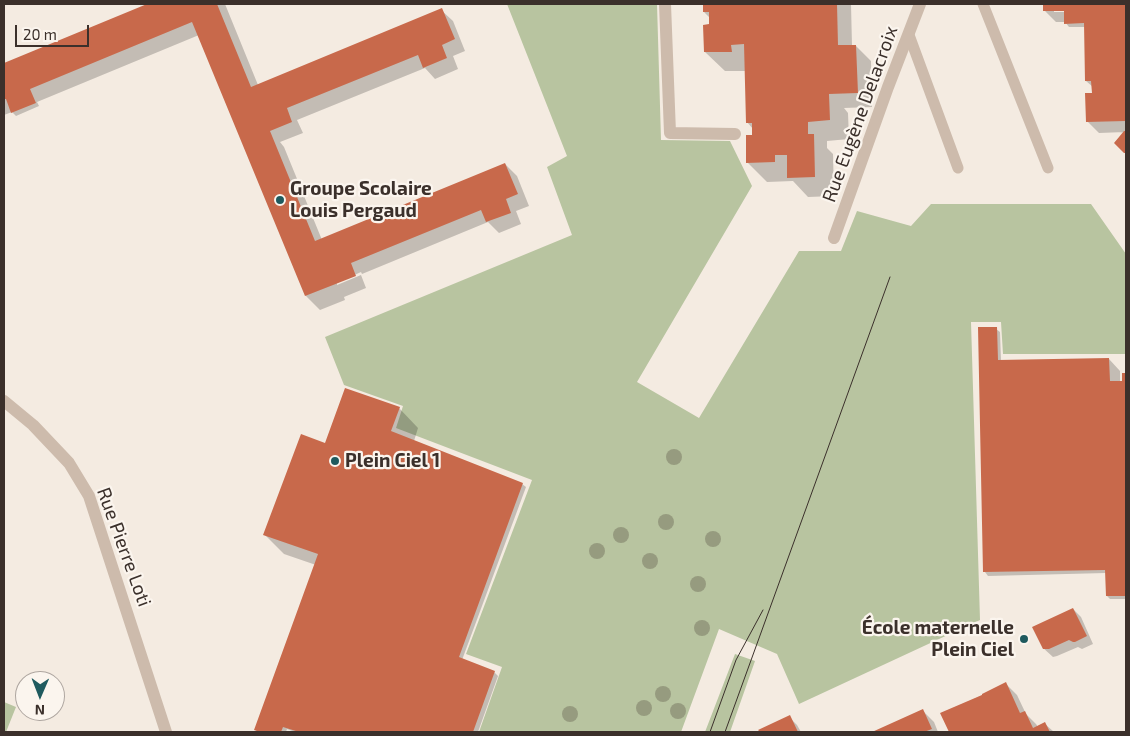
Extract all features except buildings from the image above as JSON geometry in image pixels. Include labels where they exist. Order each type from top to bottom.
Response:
[{"type":"street","points":[[665,4],[670,133],[735,134]]},
{"type":"street","name":"Rue Eugène Delacroix","points":[[834,238],[920,4]]},
{"type":"street","name":"Rue Pierre Loti","points":[[4,401],[33,425],[69,463],[88,496],[166,732]]},
{"type":"lane","points":[[983,4],[1048,168]]},
{"type":"lane","points":[[909,35],[958,168]]},
{"type":"green space","points":[[507,4],[657,4],[661,140],[730,141],[752,186],[637,382],[699,418],[799,251],[841,251],[857,211],[911,226],[931,204],[1091,204],[1126,254],[1126,354],[1003,354],[1001,322],[971,322],[980,620],[799,704],[777,654],[719,629],[681,732],[479,732],[502,667],[466,654],[532,480],[396,428],[403,406],[344,385],[325,337],[572,235],[547,167],[567,156]]},
{"type":"green space","points":[[735,654],[755,661],[730,732],[705,732]]},
{"type":"green space","points":[[4,702],[15,707],[15,710],[6,732],[4,732]]},
{"type":"tram line","points":[[725,732],[890,277]]},
{"type":"tram line","points":[[710,732],[736,660],[763,610]]},
{"type":"place","name":"Groupe Scolaire Louis Pergaud","points":[[280,200]]},
{"type":"place","name":"Plein Ciel 1","points":[[335,461]]},
{"type":"place","name":"École maternelle Plein Ciel","points":[[1024,639]]}]
